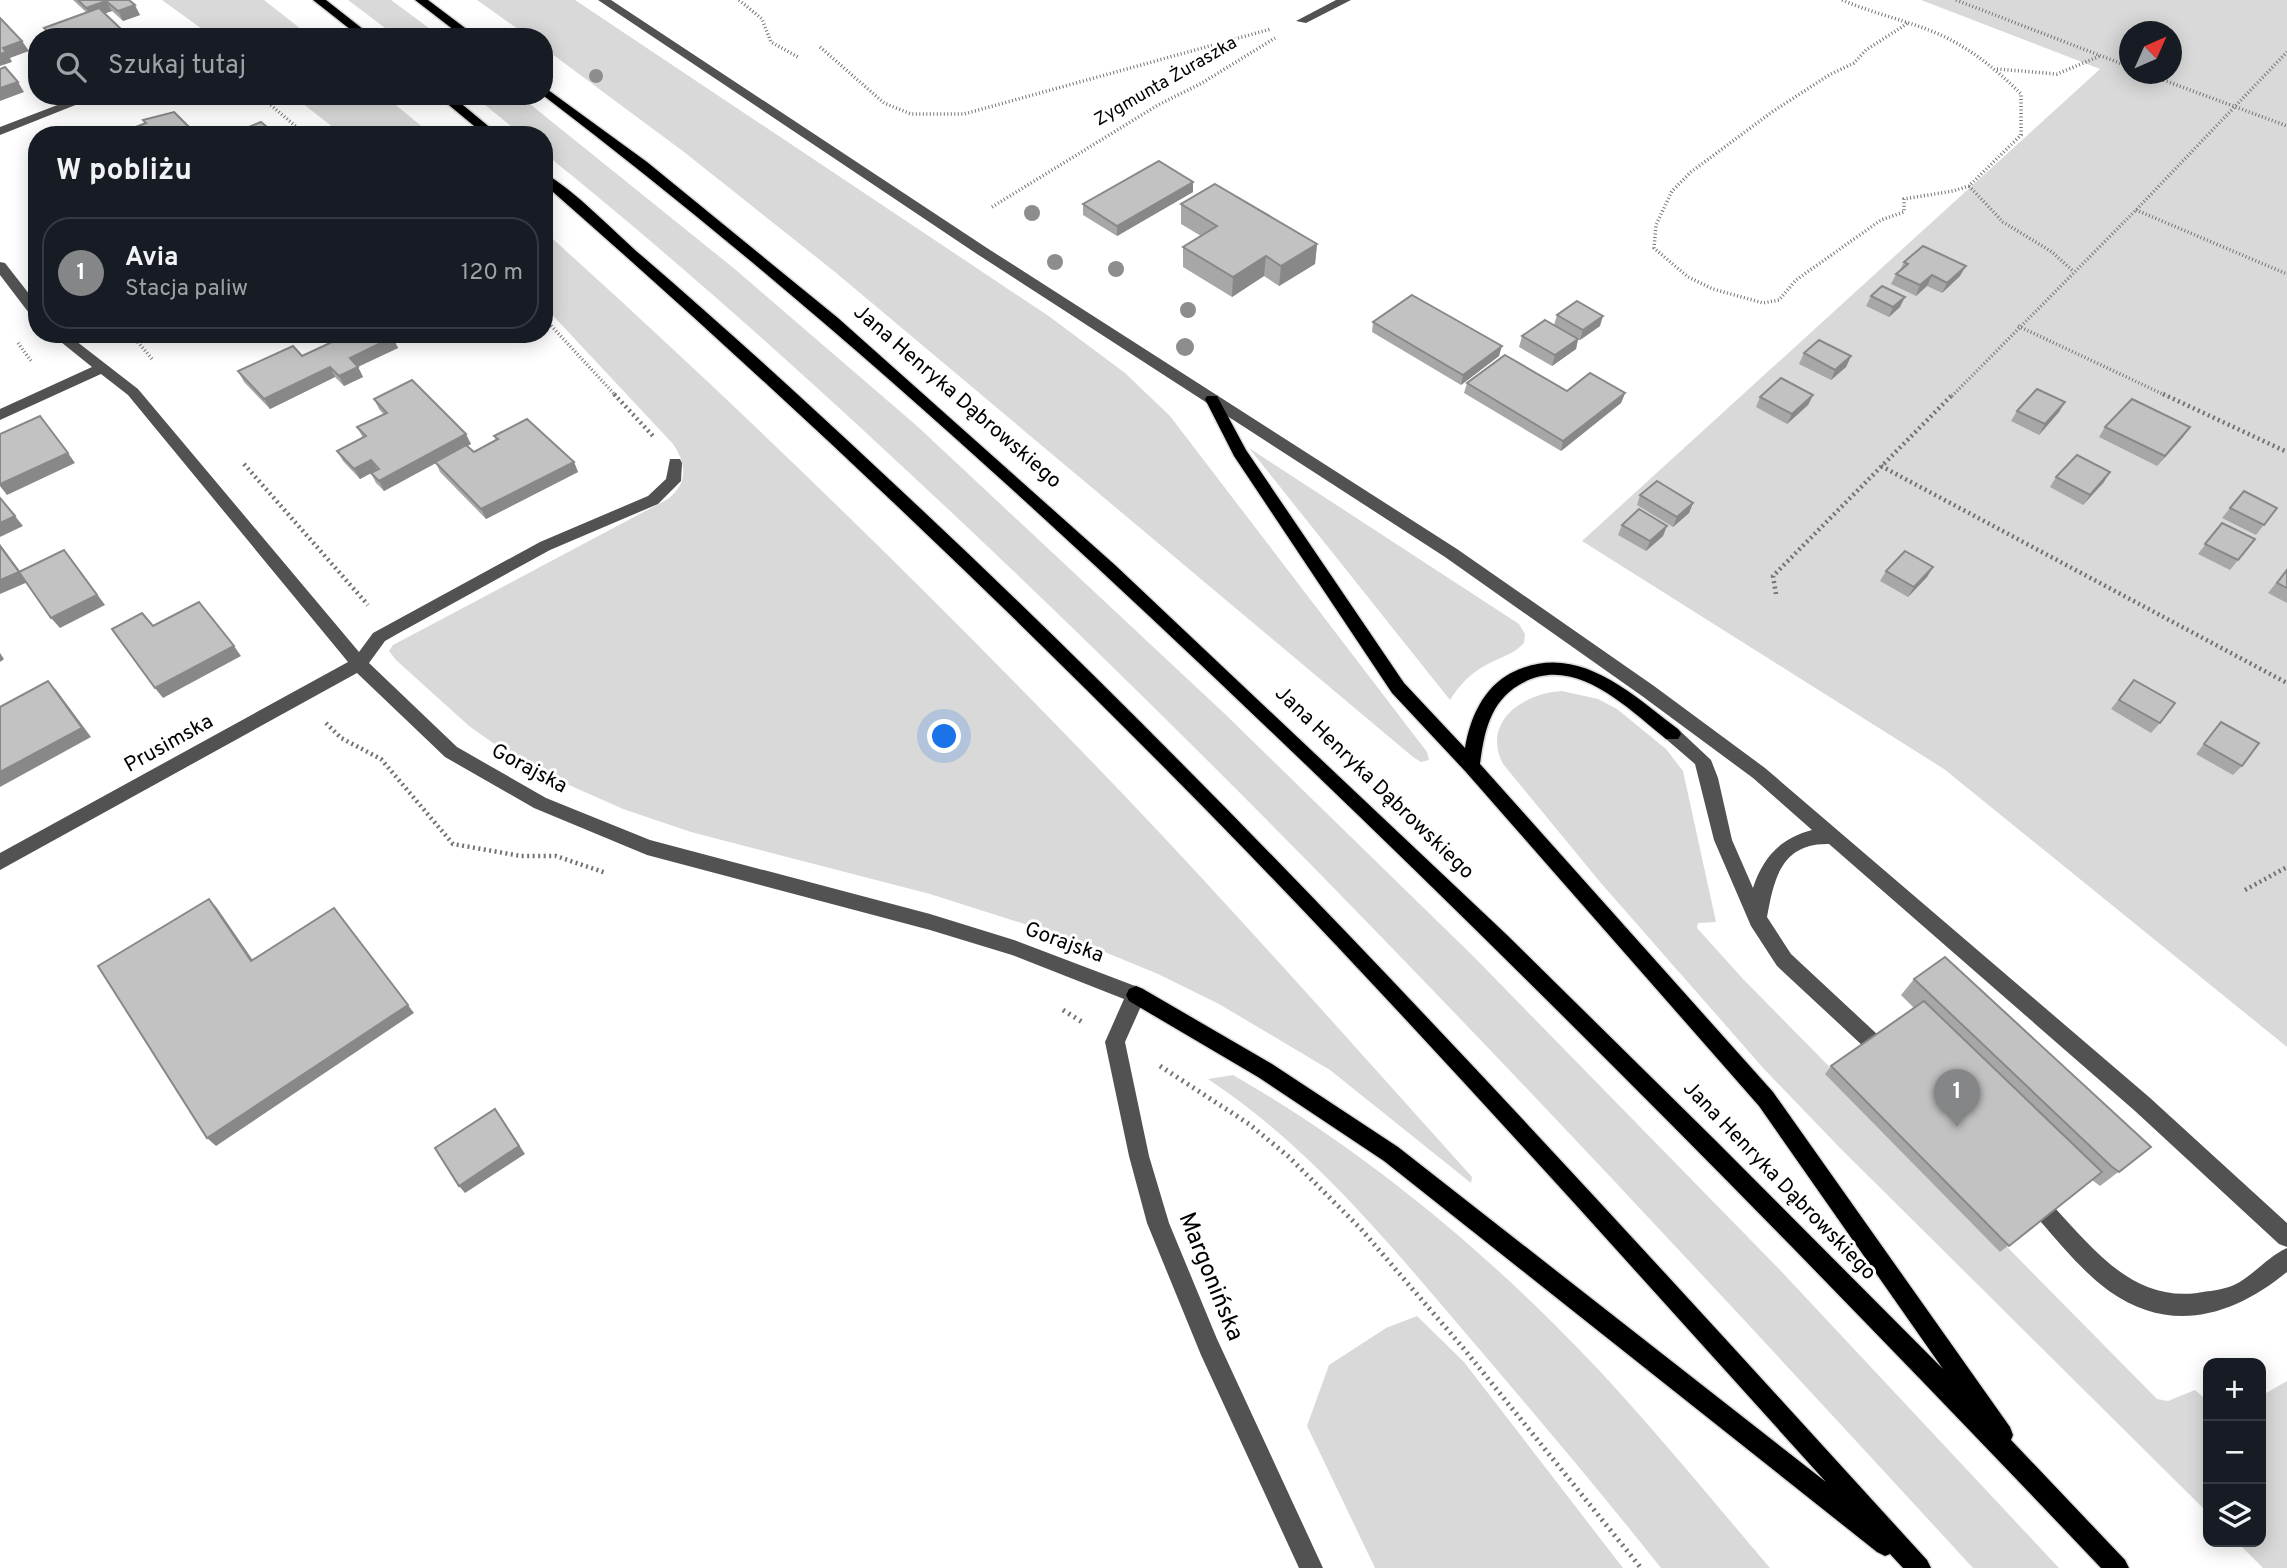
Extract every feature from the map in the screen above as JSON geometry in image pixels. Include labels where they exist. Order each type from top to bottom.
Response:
[{"type":"main road","points":[[319,0],[355,28]]},
{"type":"main road","points":[[421,0],[459,28]]},
{"type":"main road","name":"Jana Henryka Dąbrowskiego","points":[[553,97],[710,220],[863,348],[1185,638],[1619,1057],[2117,1568]]},
{"type":"main road","points":[[455,105],[482,126]]},
{"type":"main road","points":[[553,185],[844,445],[1158,750],[1482,1087],[1917,1568]]},
{"type":"main road","points":[[1212,399],[1239,453],[1398,688],[1471,766],[1766,1099],[2032,1478]]},
{"type":"main road","points":[[1471,766],[1474,737],[1480,718],[1495,694],[1528,673],[1555,667],[1610,688],[1672,734]]},
{"type":"main road","points":[[1136,995],[1228,1045],[1391,1154],[1917,1568]]},
{"type":"street","points":[[604,0],[982,251],[1557,625],[1759,773],[2142,1104],[2287,1237]]},
{"type":"street","points":[[1302,21],[1345,0]]},
{"type":"street","points":[[0,131],[68,105]]},
{"type":"street","points":[[0,266],[28,302]]},
{"type":"street","name":"Gorajska","points":[[70,343],[133,392],[359,664],[451,752],[540,803],[648,847],[930,922],[1014,948],[1136,995]]},
{"type":"street","points":[[0,415],[103,368]]},
{"type":"street","points":[[359,664],[379,637],[393,629],[545,546],[653,500],[673,481],[676,463]]},
{"type":"street","name":"Prusimska","points":[[0,862],[359,664]]},
{"type":"street","points":[[1672,734],[1702,760],[1709,778],[1723,840],[1758,920],[1784,960],[1871,1041]]},
{"type":"street","points":[[1758,920],[1761,890],[1778,858],[1795,841],[1807,836],[1831,836]]},
{"type":"street","points":[[1115,1042],[1136,995]]},
{"type":"street","name":"Margonińska","points":[[1115,1042],[1139,1156],[1158,1223],[1209,1347],[1311,1568]]},
{"type":"street","points":[[2048,1215],[2100,1272],[2128,1292],[2162,1306],[2196,1305],[2235,1296],[2287,1259]]},
{"type":"path","points":[[739,0],[762,19],[771,42],[798,57]]},
{"type":"path","points":[[1842,0],[1909,23],[1958,43],[1997,69],[2021,94],[2021,135],[1969,186],[1944,193],[1917,193],[1904,199],[1904,212],[1881,220],[1796,280],[1779,300],[1763,303],[1713,289],[1688,277],[1654,248],[1656,225],[1672,191],[1691,172],[1772,112],[1854,62],[1867,50],[1909,23]]},
{"type":"path","points":[[1956,0],[2119,63]]},
{"type":"path","points":[[820,47],[884,103],[911,114],[964,114],[1302,21]]},
{"type":"path","name":"Zygmunta Żuraszka","points":[[992,208],[1302,21]]},
{"type":"path","points":[[1776,594],[1773,576],[2136,210],[2287,52]]},
{"type":"path","points":[[1997,69],[2057,74],[2101,56]]},
{"type":"path","points":[[2173,84],[2287,127]]},
{"type":"path","points":[[271,105],[295,126]]},
{"type":"path","points":[[1969,186],[2003,222],[2052,252],[2073,271]]},
{"type":"path","points":[[2136,210],[2287,274]]},
{"type":"path","points":[[2018,326],[2287,452]]},
{"type":"path","points":[[553,328],[676,463]]},
{"type":"path","points":[[139,343],[158,365]]},
{"type":"path","points":[[240,458],[376,614],[393,629]]},
{"type":"path","points":[[1881,466],[2287,683]]},
{"type":"path","points":[[301,698],[341,738],[381,759],[453,844],[521,856],[556,856],[616,876]]},
{"type":"path","points":[[2245,890],[2287,867]]},
{"type":"path","points":[[1062,1009],[1115,1042],[1200,1088],[1288,1154],[1390,1259],[1641,1568]]},
{"type":"shaded area","points":[[162,0],[264,0],[300,28],[201,28]]},
{"type":"shaded area","points":[[348,0],[391,0],[429,28],[385,28]]},
{"type":"shaded area","points":[[477,0],[575,0],[1050,317],[1125,373],[1170,416],[1427,752],[1429,760],[1421,762],[1413,757],[835,272],[684,152],[553,55],[553,28],[516,28]]},
{"type":"shaded area","points":[[1921,0],[2287,0],[2287,1047],[1944,769],[1582,541],[2100,69]]},
{"type":"shaded area","points":[[305,105],[396,105],[421,126],[331,126]]},
{"type":"shaded area","points":[[485,105],[531,105],[736,270],[917,426],[1226,715],[1473,956],[1780,1270],[2059,1568],[1973,1568],[1487,1046],[1238,791],[983,542],[822,392],[657,246],[553,160],[553,126],[511,126]]},
{"type":"shaded area","points":[[553,239],[766,437],[910,577],[1052,721],[1298,984],[1472,1177],[1471,1183],[1330,1070],[1219,1004],[1158,974],[1078,941],[930,894],[691,832],[623,809],[524,765],[469,726],[389,651],[393,645],[668,499],[679,487],[683,473],[681,459],[673,444],[553,316]]},
{"type":"shaded area","points":[[1249,448],[1519,624],[1525,634],[1524,643],[1512,653],[1482,667],[1462,684],[1450,700]]},
{"type":"shaded area","points":[[1562,691],[1598,699],[1617,709],[1666,749],[1683,771],[1716,922],[1698,923],[1697,928],[1744,980],[2157,1399],[2168,1401],[2195,1390],[2203,1397],[2203,1508],[1840,1148],[1764,1069],[1600,882],[1503,764],[1498,749],[1498,735],[1502,723],[1510,712],[1521,704],[1548,693]]},
{"type":"shaded area","points":[[1233,1075],[1277,1101],[1361,1158],[1481,1255],[1611,1383],[1770,1568],[1661,1568],[1534,1414],[1371,1224],[1278,1132],[1208,1079]]},
{"type":"shaded area","points":[[1417,1316],[1464,1362],[1623,1568],[1375,1568],[1307,1426],[1329,1365],[1386,1328]]},
{"type":"shaded area","points":[[2287,1381],[2287,1568],[2263,1568],[2242,1547],[2266,1547],[2266,1393]]},
{"type":"building","points":[[78,0],[129,0],[135,5],[118,11],[106,1],[86,8]]},
{"type":"building","points":[[99,8],[120,28],[44,28]]},
{"type":"building","points":[[0,18],[22,41],[3,48],[6,52],[0,54]]},
{"type":"building","points":[[5,67],[18,82],[0,88],[0,69]]},
{"type":"building","points":[[174,112],[188,126],[138,126],[146,123],[143,120]]},
{"type":"building","points":[[1159,161],[1193,182],[1117,226],[1083,204]]},
{"type":"building","points":[[1215,184],[1317,244],[1281,266],[1266,256],[1233,277],[1183,247],[1217,226],[1181,204]]},
{"type":"building","points":[[1923,246],[1966,266],[1947,283],[1932,275],[1920,285],[1896,274],[1908,264],[1904,262]]},
{"type":"building","points":[[1882,286],[1905,297],[1893,307],[1871,296]]},
{"type":"building","points":[[1412,295],[1502,346],[1463,375],[1373,322]]},
{"type":"building","points":[[1577,301],[1603,316],[1583,330],[1557,315]]},
{"type":"building","points":[[1545,320],[1578,339],[1555,355],[1522,336]]},
{"type":"building","points":[[1819,340],[1851,356],[1835,370],[1804,353]]},
{"type":"building","points":[[330,343],[381,343],[350,358],[358,367],[339,376],[330,367],[264,399],[238,371],[293,346],[302,356]]},
{"type":"building","points":[[1505,355],[1567,391],[1590,373],[1625,393],[1563,441],[1467,383]]},
{"type":"building","points":[[1781,378],[1813,395],[1792,414],[1760,397]]},
{"type":"building","points":[[412,380],[466,434],[379,481],[371,473],[379,469],[371,460],[354,469],[337,451],[366,436],[357,427],[387,413],[374,399]]},
{"type":"building","points":[[2037,389],[2065,402],[2045,424],[2017,411]]},
{"type":"building","points":[[2132,399],[2190,427],[2165,456],[2105,427]]},
{"type":"building","points":[[40,416],[68,453],[0,484],[0,434]]},
{"type":"building","points":[[527,419],[574,462],[481,509],[435,462],[466,445],[474,452],[498,439],[494,436]]},
{"type":"building","points":[[2077,455],[2110,472],[2090,495],[2056,477]]},
{"type":"building","points":[[1657,481],[1693,503],[1677,517],[1640,495]]},
{"type":"building","points":[[2244,491],[2277,508],[2264,525],[2230,508]]},
{"type":"building","points":[[0,498],[15,516],[0,523]]},
{"type":"building","points":[[1639,509],[1667,526],[1650,541],[1622,525]]},
{"type":"building","points":[[2222,523],[2255,539],[2238,560],[2205,544]]},
{"type":"building","points":[[0,546],[19,572],[0,580]]},
{"type":"building","points":[[64,550],[97,595],[51,618],[19,572]]},
{"type":"building","points":[[1905,551],[1933,567],[1914,587],[1886,571]]},
{"type":"building","points":[[2287,570],[2287,588],[2277,583]]},
{"type":"building","points":[[199,602],[234,646],[155,688],[112,629],[142,613],[153,626]]},
{"type":"building","points":[[2134,680],[2175,703],[2160,723],[2119,700]]},
{"type":"building","points":[[48,681],[82,728],[0,772],[0,707]]},
{"type":"building","points":[[2221,722],[2259,743],[2242,766],[2204,744]]},
{"type":"building","points":[[209,899],[251,961],[334,908],[408,1005],[207,1138],[98,966]]},
{"type":"building","points":[[1945,957],[2151,1147],[2119,1172],[2111,1166],[1914,979]]},
{"type":"building","points":[[1924,1001],[2102,1172],[2009,1246],[1831,1066]]},
{"type":"building","points":[[495,1109],[519,1146],[459,1186],[435,1148]]},
{"type":"place","name":"Avia","points":[[1957,1127]]}]
